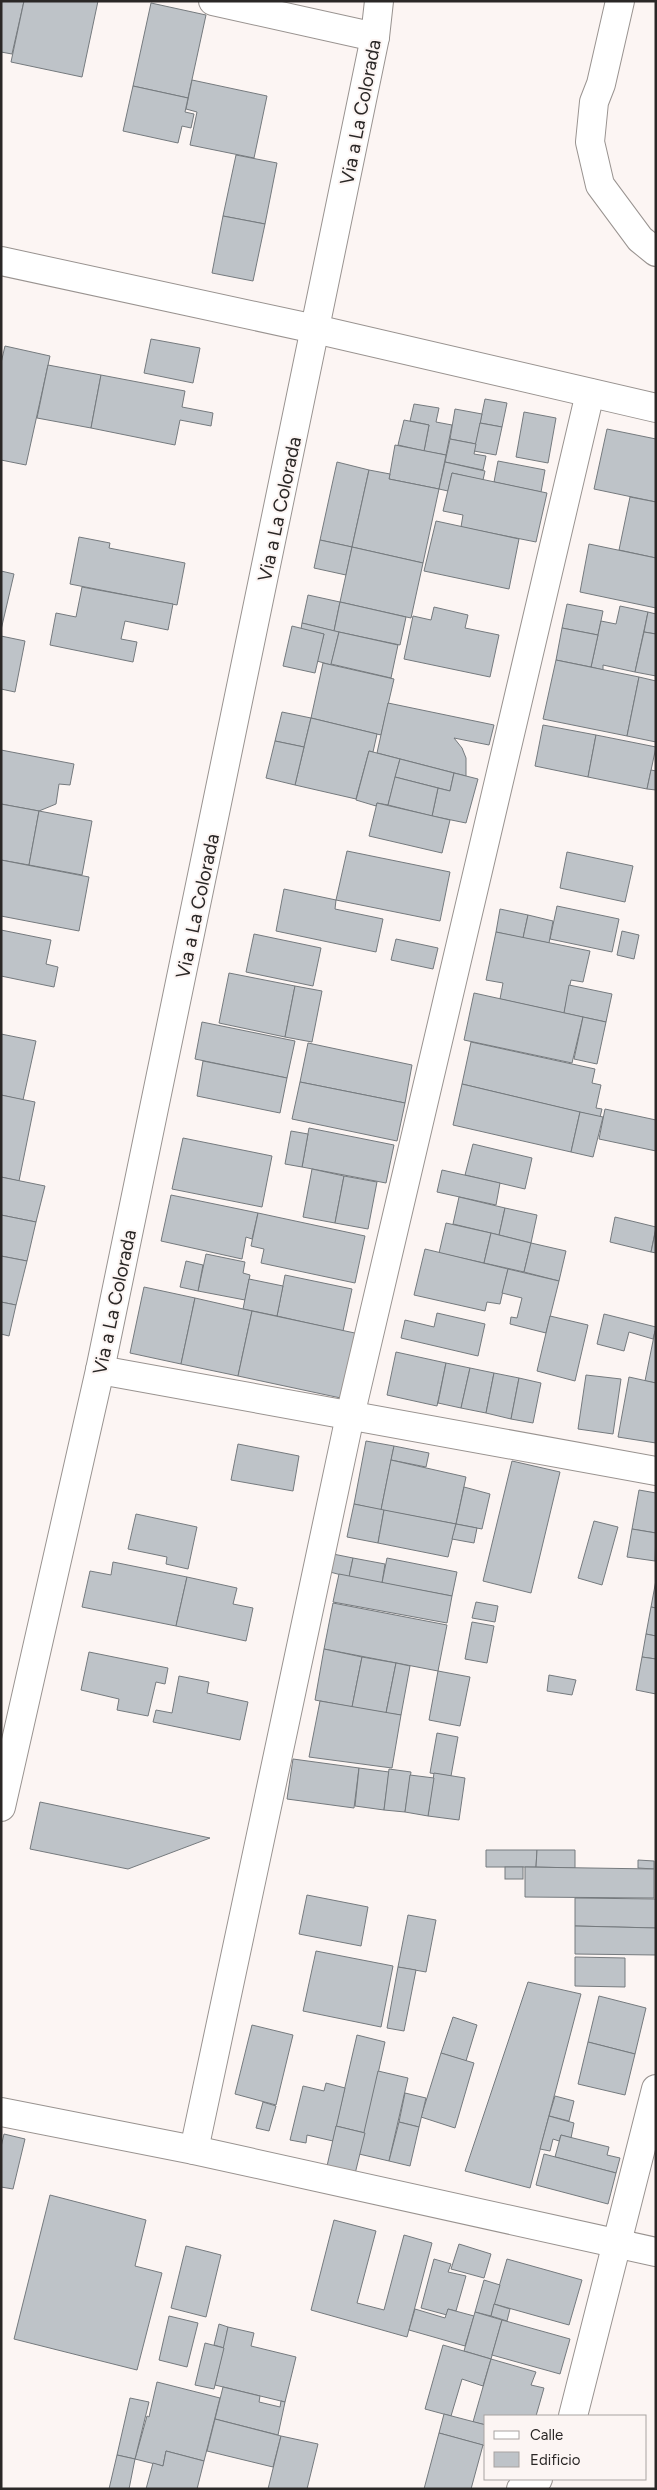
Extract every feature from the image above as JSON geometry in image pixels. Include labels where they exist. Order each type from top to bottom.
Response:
[{"type":"street","points":[[213,1],[375,37]]},
{"type":"street","name":"Via a La Colorada","points":[[1,1808],[100,1370],[375,37],[379,1]]},
{"type":"street","points":[[620,1],[601,84],[594,102],[590,142],[593,164],[600,184],[640,239],[656,252]]},
{"type":"street","points":[[1,261],[656,408]]},
{"type":"street","points":[[194,2150],[350,1416],[590,393]]},
{"type":"street","points":[[100,1370],[656,1471]]},
{"type":"street","points":[[574,2415],[656,2089]]},
{"type":"street","points":[[1,2112],[194,2150],[618,2242],[656,2252]]},
{"type":"street","points":[[521,2489],[536,2480]]},
{"type":"building","points":[[1,1],[24,1],[12,54],[1,52]]},
{"type":"building","points":[[24,1],[98,1],[82,77],[11,62]]},
{"type":"building","points":[[151,3],[206,15],[188,98],[133,86]]},
{"type":"building","points":[[192,80],[267,96],[254,158],[190,145],[197,112],[186,109]]},
{"type":"building","points":[[133,86],[188,98],[185,112],[194,114],[191,128],[182,126],[178,143],[123,131]]},
{"type":"building","points":[[236,155],[277,163],[265,224],[223,216]]},
{"type":"building","points":[[223,216],[265,224],[253,281],[212,273]]},
{"type":"building","points":[[151,339],[200,348],[193,383],[144,373]]},
{"type":"building","points":[[5,346],[50,356],[26,465],[1,460],[1,363]]},
{"type":"building","points":[[48,365],[101,375],[91,428],[37,418]]},
{"type":"building","points":[[101,375],[185,391],[182,407],[213,413],[211,426],[180,420],[175,445],[91,428]]},
{"type":"building","points":[[485,399],[507,403],[502,427],[480,423]]},
{"type":"building","points":[[414,404],[439,408],[436,422],[452,425],[446,455],[424,451],[429,425],[410,421]]},
{"type":"building","points":[[455,409],[482,414],[476,444],[450,439]]},
{"type":"building","points":[[524,412],[556,418],[548,463],[516,457]]},
{"type":"building","points":[[404,420],[429,425],[424,451],[398,445]]},
{"type":"building","points":[[480,423],[502,427],[496,455],[474,451]]},
{"type":"building","points":[[607,429],[656,439],[656,502],[594,489]]},
{"type":"building","points":[[450,439],[476,444],[474,454],[486,456],[483,470],[445,462]]},
{"type":"building","points":[[395,445],[446,455],[439,489],[389,479]]},
{"type":"building","points":[[498,461],[545,470],[541,492],[494,482]]},
{"type":"building","points":[[337,462],[369,470],[352,547],[320,540]]},
{"type":"building","points":[[445,462],[485,471],[483,480],[452,473],[448,491],[439,489]]},
{"type":"building","points":[[369,470],[390,474],[389,479],[439,489],[423,563],[352,547]]},
{"type":"building","points":[[452,473],[547,493],[536,542],[461,527],[463,515],[443,511]]},
{"type":"building","points":[[630,497],[656,502],[656,558],[619,550]]},
{"type":"building","points":[[436,521],[519,539],[509,589],[424,571]]},
{"type":"building","points":[[79,537],[110,543],[109,548],[185,563],[177,605],[70,584]]},
{"type":"building","points":[[320,540],[352,547],[346,575],[314,568]]},
{"type":"building","points":[[589,544],[656,558],[656,608],[580,592]]},
{"type":"building","points":[[352,547],[423,563],[411,618],[340,602]]},
{"type":"building","points":[[1,571],[14,574],[1,630]]},
{"type":"building","points":[[82,587],[173,604],[168,630],[125,621],[121,639],[137,642],[133,662],[50,645],[56,613],[76,617]]},
{"type":"building","points":[[308,595],[340,602],[334,631],[302,623]]},
{"type":"building","points":[[340,602],[406,617],[400,645],[334,631]]},
{"type":"building","points":[[567,604],[603,611],[598,635],[562,628]]},
{"type":"building","points":[[620,606],[648,612],[635,672],[603,665],[603,670],[591,667],[601,621],[616,624]]},
{"type":"building","points":[[434,607],[468,615],[465,628],[499,635],[490,677],[404,659],[413,616],[431,620]]},
{"type":"building","points":[[648,612],[656,614],[656,634],[644,632]]},
{"type":"building","points":[[302,623],[339,632],[331,665],[317,661],[324,634],[301,629]]},
{"type":"building","points":[[292,626],[324,634],[315,673],[283,666]]},
{"type":"building","points":[[562,628],[598,635],[591,667],[556,660]]},
{"type":"building","points":[[339,632],[398,645],[391,678],[331,664]]},
{"type":"building","points":[[644,632],[656,634],[656,676],[635,672]]},
{"type":"building","points":[[1,636],[25,641],[15,692],[1,689]]},
{"type":"building","points":[[556,660],[639,677],[627,736],[543,719]]},
{"type":"building","points":[[323,663],[394,679],[381,735],[311,718]]},
{"type":"building","points":[[639,677],[656,681],[656,742],[627,736]]},
{"type":"building","points":[[388,703],[494,725],[489,745],[454,738],[462,748],[466,758],[466,776],[377,753]]},
{"type":"building","points":[[282,712],[311,718],[304,747],[275,741]]},
{"type":"building","points":[[311,718],[377,734],[373,752],[369,751],[356,799],[295,785]]},
{"type":"building","points":[[543,725],[596,735],[588,777],[535,766]]},
{"type":"building","points":[[596,735],[656,747],[647,789],[588,777]]},
{"type":"building","points":[[275,741],[304,747],[295,785],[266,778]]},
{"type":"building","points":[[1,750],[74,764],[70,785],[59,784],[56,804],[39,811],[1,804]]},
{"type":"building","points":[[369,751],[400,759],[388,805],[377,803],[376,806],[356,800]]},
{"type":"building","points":[[400,759],[454,773],[450,791],[395,777]]},
{"type":"building","points":[[651,770],[656,771],[656,790],[647,789]]},
{"type":"building","points":[[454,773],[478,779],[466,823],[432,816],[438,788],[450,791]]},
{"type":"building","points":[[395,777],[438,788],[432,816],[388,805]]},
{"type":"building","points":[[377,803],[450,820],[442,853],[369,836]]},
{"type":"building","points":[[1,804],[39,811],[29,865],[1,860]]},
{"type":"building","points":[[39,811],[92,821],[82,875],[29,865]]},
{"type":"building","points":[[347,851],[450,872],[440,921],[336,900]]},
{"type":"building","points":[[567,852],[633,866],[625,902],[560,888]]},
{"type":"building","points":[[1,860],[89,877],[79,931],[1,916]]},
{"type":"building","points":[[284,889],[336,900],[335,909],[383,919],[376,952],[276,931]]},
{"type":"building","points":[[557,906],[619,919],[612,952],[550,939]]},
{"type":"building","points":[[500,909],[528,915],[523,938],[496,932]]},
{"type":"building","points":[[528,915],[553,921],[549,943],[523,938]]},
{"type":"building","points":[[1,930],[51,940],[46,964],[58,967],[54,987],[1,976]]},
{"type":"building","points":[[622,931],[639,935],[634,959],[617,955]]},
{"type":"building","points":[[496,932],[590,951],[583,982],[571,980],[564,1013],[500,999],[503,983],[486,980]]},
{"type":"building","points":[[254,934],[321,948],[313,986],[246,972]]},
{"type":"building","points":[[396,939],[438,948],[433,969],[391,960]]},
{"type":"building","points":[[229,973],[295,986],[285,1037],[219,1023]]},
{"type":"building","points":[[569,985],[612,994],[606,1022],[564,1013]]},
{"type":"building","points":[[295,986],[322,991],[312,1042],[285,1037]]},
{"type":"building","points":[[474,993],[583,1017],[572,1063],[464,1040]]},
{"type":"building","points":[[583,1017],[606,1022],[597,1064],[574,1059]]},
{"type":"building","points":[[202,1022],[295,1041],[287,1078],[195,1059]]},
{"type":"building","points":[[1,1034],[36,1041],[23,1100],[1,1095]]},
{"type":"building","points":[[471,1042],[595,1069],[592,1083],[601,1085],[596,1108],[602,1109],[600,1117],[462,1084]]},
{"type":"building","points":[[308,1043],[412,1065],[405,1103],[300,1082]]},
{"type":"building","points":[[203,1061],[287,1078],[280,1113],[197,1096]]},
{"type":"building","points":[[300,1082],[405,1103],[397,1141],[292,1119]]},
{"type":"building","points":[[462,1084],[580,1112],[571,1152],[453,1125]]},
{"type":"building","points":[[1,1095],[35,1102],[19,1181],[1,1177]]},
{"type":"building","points":[[605,1109],[656,1120],[656,1151],[599,1139]]},
{"type":"building","points":[[580,1112],[603,1117],[593,1157],[571,1152]]},
{"type":"building","points":[[309,1128],[394,1145],[386,1183],[302,1167]]},
{"type":"building","points":[[291,1131],[308,1134],[302,1167],[285,1164]]},
{"type":"building","points":[[183,1138],[272,1156],[262,1207],[172,1189]]},
{"type":"building","points":[[473,1144],[532,1158],[525,1189],[465,1175]]},
{"type":"building","points":[[312,1169],[344,1176],[335,1223],[303,1217]]},
{"type":"building","points":[[442,1170],[500,1183],[496,1205],[437,1192]]},
{"type":"building","points":[[344,1176],[377,1182],[368,1229],[335,1223]]},
{"type":"building","points":[[1,1177],[45,1186],[36,1222],[1,1215]]},
{"type":"building","points":[[171,1195],[258,1213],[252,1239],[246,1237],[242,1259],[161,1241]]},
{"type":"building","points":[[459,1197],[505,1208],[499,1235],[453,1224]]},
{"type":"building","points":[[505,1208],[537,1215],[531,1243],[499,1235]]},
{"type":"building","points":[[258,1213],[365,1236],[355,1283],[261,1263],[264,1249],[251,1246]]},
{"type":"building","points":[[1,1215],[36,1222],[27,1261],[1,1256]]},
{"type":"building","points":[[615,1217],[656,1227],[651,1252],[610,1242]]},
{"type":"building","points":[[446,1223],[491,1233],[484,1263],[439,1253]]},
{"type":"building","points":[[656,1229],[656,1253],[651,1252]]},
{"type":"building","points":[[491,1233],[531,1243],[524,1272],[484,1263]]},
{"type":"building","points":[[531,1243],[566,1251],[559,1281],[524,1272]]},
{"type":"building","points":[[425,1249],[508,1269],[500,1304],[487,1302],[485,1311],[414,1295]]},
{"type":"building","points":[[206,1254],[245,1262],[243,1273],[250,1275],[245,1300],[198,1291]]},
{"type":"building","points":[[1,1256],[27,1261],[16,1305],[1,1302]]},
{"type":"building","points":[[186,1261],[203,1265],[198,1291],[180,1287]]},
{"type":"building","points":[[508,1269],[559,1281],[546,1333],[510,1324],[511,1317],[517,1318],[522,1298],[502,1293]]},
{"type":"building","points":[[285,1275],[352,1289],[343,1331],[277,1316]]},
{"type":"building","points":[[249,1279],[283,1286],[277,1316],[243,1309]]},
{"type":"building","points":[[144,1287],[195,1298],[181,1364],[130,1353]]},
{"type":"building","points":[[195,1298],[252,1311],[238,1376],[181,1364]]},
{"type":"building","points":[[1,1302],[16,1305],[9,1336],[1,1334]]},
{"type":"building","points":[[252,1311],[364,1335],[350,1400],[238,1376]]},
{"type":"building","points":[[437,1313],[485,1324],[478,1356],[401,1338],[405,1320],[434,1327]]},
{"type":"building","points":[[604,1314],[656,1327],[653,1339],[629,1332],[624,1351],[597,1344]]},
{"type":"building","points":[[550,1316],[588,1325],[575,1381],[537,1371]]},
{"type":"building","points":[[656,1331],[656,1383],[645,1381]]},
{"type":"building","points":[[396,1352],[446,1363],[437,1406],[387,1395]]},
{"type":"building","points":[[446,1363],[470,1368],[461,1408],[438,1403]]},
{"type":"building","points":[[470,1368],[494,1373],[486,1413],[461,1408]]},
{"type":"building","points":[[494,1373],[519,1378],[511,1419],[486,1413]]},
{"type":"building","points":[[586,1375],[621,1379],[613,1434],[578,1429]]},
{"type":"building","points":[[629,1377],[656,1383],[656,1443],[618,1437]]},
{"type":"building","points":[[519,1378],[541,1383],[533,1423],[511,1419]]},
{"type":"building","points":[[366,1441],[394,1446],[381,1510],[354,1504]]},
{"type":"building","points":[[238,1444],[299,1456],[293,1491],[231,1480]]},
{"type":"building","points":[[394,1446],[429,1453],[426,1467],[391,1460]]},
{"type":"building","points":[[391,1460],[466,1477],[456,1524],[381,1510]]},
{"type":"building","points":[[512,1461],[560,1472],[531,1593],[483,1581]]},
{"type":"building","points":[[464,1487],[490,1494],[482,1529],[456,1524]]},
{"type":"building","points":[[639,1490],[656,1493],[656,1533],[632,1529]]},
{"type":"building","points":[[354,1504],[384,1510],[378,1543],[347,1537]]},
{"type":"building","points":[[384,1510],[456,1524],[448,1557],[378,1543]]},
{"type":"building","points":[[136,1514],[197,1527],[188,1569],[166,1564],[167,1557],[128,1549]]},
{"type":"building","points":[[594,1521],[618,1527],[602,1585],[578,1578]]},
{"type":"building","points":[[456,1524],[477,1528],[474,1543],[452,1539]]},
{"type":"building","points":[[632,1529],[656,1533],[655,1561],[627,1557]]},
{"type":"building","points":[[333,1554],[353,1558],[349,1577],[330,1572]]},
{"type":"building","points":[[353,1558],[385,1564],[382,1583],[349,1577]]},
{"type":"building","points":[[387,1558],[457,1572],[452,1596],[382,1583]]},
{"type":"building","points":[[113,1562],[187,1577],[176,1626],[82,1607],[90,1571],[111,1575]]},
{"type":"building","points":[[339,1574],[452,1596],[447,1623],[333,1602]]},
{"type":"building","points":[[187,1577],[237,1588],[233,1604],[253,1608],[246,1641],[176,1626]]},
{"type":"building","points":[[656,1580],[656,1608],[651,1607]]},
{"type":"building","points":[[476,1602],[498,1606],[495,1622],[472,1618]]},
{"type":"building","points":[[333,1603],[447,1625],[438,1671],[324,1649]]},
{"type":"building","points":[[651,1607],[656,1608],[656,1636],[646,1634]]},
{"type":"building","points":[[472,1622],[494,1626],[487,1663],[465,1659]]},
{"type":"building","points":[[646,1634],[656,1636],[656,1659],[642,1657]]},
{"type":"building","points":[[324,1649],[362,1657],[352,1707],[315,1700]]},
{"type":"building","points":[[89,1652],[168,1668],[165,1684],[156,1682],[148,1716],[117,1710],[119,1699],[81,1690]]},
{"type":"building","points":[[362,1657],[396,1663],[386,1713],[352,1707]]},
{"type":"building","points":[[642,1657],[656,1659],[656,1694],[636,1690]]},
{"type":"building","points":[[396,1663],[410,1666],[401,1715],[386,1713]]},
{"type":"building","points":[[438,1671],[470,1677],[460,1726],[429,1720]]},
{"type":"building","points":[[549,1675],[576,1680],[572,1695],[547,1691]]},
{"type":"building","points":[[179,1676],[209,1682],[207,1693],[248,1702],[240,1740],[153,1722],[156,1710],[172,1713]]},
{"type":"building","points":[[320,1701],[401,1715],[392,1768],[309,1757]]},
{"type":"building","points":[[437,1733],[458,1737],[451,1776],[430,1773]]},
{"type":"building","points":[[293,1759],[359,1768],[354,1808],[287,1799]]},
{"type":"building","points":[[359,1768],[389,1772],[384,1810],[355,1806]]},
{"type":"building","points":[[389,1769],[411,1772],[405,1812],[384,1810]]},
{"type":"building","points":[[434,1773],[465,1778],[459,1820],[428,1816]]},
{"type":"building","points":[[410,1775],[434,1778],[428,1816],[405,1812]]},
{"type":"building","points":[[40,1802],[210,1838],[128,1869],[30,1849]]},
{"type":"building","points":[[486,1850],[537,1850],[536,1867],[486,1867]]},
{"type":"building","points":[[537,1850],[575,1850],[575,1868],[536,1867]]},
{"type":"building","points":[[638,1860],[654,1861],[654,1869],[638,1868]]},
{"type":"building","points":[[505,1867],[523,1867],[523,1879],[505,1879]]},
{"type":"building","points":[[525,1867],[654,1869],[654,1898],[525,1897]]},
{"type":"building","points":[[307,1895],[368,1907],[361,1946],[299,1934]]},
{"type":"building","points":[[575,1898],[656,1899],[656,1928],[575,1926]]},
{"type":"building","points":[[408,1915],[436,1920],[426,1972],[398,1967]]},
{"type":"building","points":[[575,1926],[656,1928],[656,1955],[575,1954]]},
{"type":"building","points":[[316,1951],[393,1966],[381,2027],[303,2011]]},
{"type":"building","points":[[575,1957],[625,1958],[625,1987],[575,1986]]},
{"type":"building","points":[[398,1967],[416,1970],[404,2031],[387,2028]]},
{"type":"building","points":[[528,1982],[581,1994],[530,2188],[465,2171]]},
{"type":"building","points":[[599,1996],[646,2008],[635,2054],[588,2042]]},
{"type":"building","points":[[453,2017],[477,2025],[466,2061],[441,2053]]},
{"type":"building","points":[[252,2025],[293,2035],[276,2105],[235,2094]]},
{"type":"building","points":[[357,2035],[385,2042],[365,2133],[336,2126]]},
{"type":"building","points":[[588,2042],[635,2054],[625,2095],[578,2084]]},
{"type":"building","points":[[441,2053],[474,2063],[455,2128],[421,2117]]},
{"type":"building","points":[[378,2071],[408,2078],[389,2161],[359,2154]]},
{"type":"building","points":[[326,2083],[345,2088],[333,2141],[307,2135],[306,2143],[290,2140],[303,2086],[324,2091]]},
{"type":"building","points":[[405,2093],[426,2098],[419,2127],[399,2122]]},
{"type":"building","points":[[555,2096],[574,2101],[569,2121],[549,2116]]},
{"type":"building","points":[[263,2102],[276,2106],[269,2131],[256,2128]]},
{"type":"building","points":[[549,2116],[574,2123],[571,2138],[561,2135],[559,2141],[553,2139],[550,2151],[540,2149]]},
{"type":"building","points":[[399,2122],[419,2127],[410,2166],[389,2161]]},
{"type":"building","points":[[336,2126],[365,2133],[353,2182],[325,2175]]},
{"type":"building","points":[[4,2134],[25,2139],[13,2189],[1,2187],[1,2147]]},
{"type":"building","points":[[561,2135],[609,2147],[607,2155],[620,2158],[616,2173],[555,2157]]},
{"type":"building","points":[[544,2154],[616,2173],[608,2204],[536,2185]]},
{"type":"building","points":[[50,2195],[146,2220],[135,2266],[162,2273],[137,2370],[14,2339]]},
{"type":"building","points":[[334,2220],[376,2231],[357,2303],[384,2310],[404,2235],[432,2243],[407,2337],[311,2310]]},
{"type":"building","points":[[459,2244],[491,2254],[484,2278],[451,2269]]},
{"type":"building","points":[[186,2246],[221,2255],[206,2317],[171,2308]]},
{"type":"building","points":[[434,2259],[451,2264],[448,2272],[466,2276],[456,2311],[448,2309],[447,2315],[421,2308]]},
{"type":"building","points":[[507,2259],[582,2280],[569,2325],[494,2304]]},
{"type":"building","points":[[484,2280],[500,2285],[491,2316],[475,2312]]},
{"type":"building","points":[[494,2304],[510,2309],[507,2321],[491,2316]]},
{"type":"building","points":[[415,2309],[445,2318],[448,2309],[474,2316],[465,2346],[409,2330]]},
{"type":"building","points":[[475,2312],[502,2320],[491,2359],[464,2351]]},
{"type":"building","points":[[169,2316],[198,2323],[187,2367],[159,2360]]},
{"type":"building","points":[[502,2320],[570,2339],[560,2374],[492,2355]]},
{"type":"building","points":[[219,2324],[228,2327],[224,2348],[214,2345]]},
{"type":"building","points":[[228,2327],[254,2333],[251,2346],[296,2357],[285,2402],[215,2385]]},
{"type":"building","points":[[205,2343],[224,2348],[214,2389],[195,2385]]},
{"type":"building","points":[[443,2345],[491,2359],[483,2386],[462,2379],[451,2416],[425,2409]]},
{"type":"building","points":[[491,2359],[536,2372],[531,2385],[544,2388],[536,2415],[484,2415],[484,2425],[473,2422]]},
{"type":"building","points":[[157,2382],[220,2398],[204,2461],[166,2451],[163,2466],[135,2459],[147,2416],[149,2417]]},
{"type":"building","points":[[223,2387],[260,2396],[259,2402],[280,2407],[281,2401],[285,2402],[278,2435],[215,2419]]},
{"type":"building","points":[[130,2398],[149,2402],[135,2459],[117,2455]]},
{"type":"building","points":[[444,2414],[484,2424],[484,2445],[439,2433]]},
{"type":"building","points":[[215,2419],[281,2436],[273,2467],[207,2451]]},
{"type":"building","points":[[439,2433],[483,2445],[471,2489],[424,2489]]},
{"type":"building","points":[[281,2436],[318,2444],[307,2489],[268,2489]]},
{"type":"building","points":[[166,2451],[204,2461],[197,2489],[146,2489],[153,2463],[163,2466]]},
{"type":"building","points":[[117,2455],[135,2459],[129,2489],[109,2489]]}]
